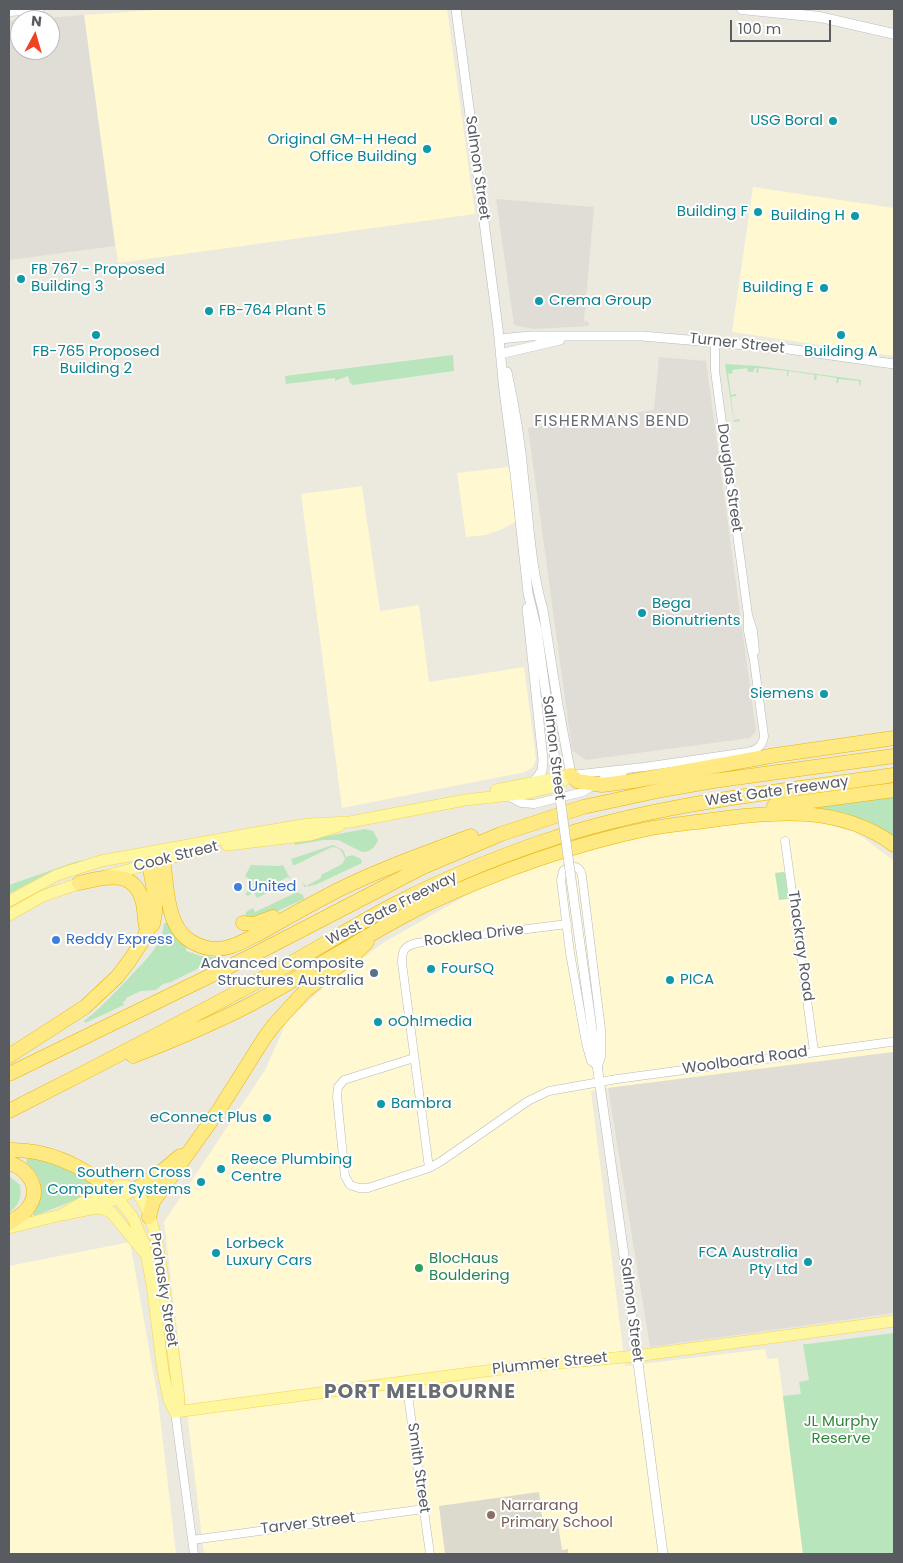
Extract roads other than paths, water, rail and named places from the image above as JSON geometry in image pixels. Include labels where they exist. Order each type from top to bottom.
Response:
[{"type":"highway","points":[[571,775],[577,781],[596,784],[633,781],[776,754],[894,739]]},
{"type":"highway","points":[[611,800],[656,785],[786,758],[894,739]]},
{"type":"highway","name":"West Gate Freeway","points":[[9,1074],[257,953],[423,867],[501,834],[611,800],[713,781],[894,756]]},
{"type":"highway","name":"West Gate Freeway","points":[[9,1111],[194,1016],[398,902],[467,870],[506,855],[593,826],[659,811],[739,797],[894,775]]},
{"type":"highway","points":[[42,1094],[232,1014],[423,906],[456,891],[537,860],[582,846],[696,819],[773,806],[894,790]]},
{"type":"highway","points":[[648,829],[727,818],[806,813],[835,817],[853,823],[868,829],[894,845]]},
{"type":"highway","points":[[163,855],[170,906],[174,921],[179,930],[196,945],[222,949],[236,945],[323,898],[378,872],[474,835],[542,820]]},
{"type":"highway","points":[[146,930],[153,924],[155,912],[155,897],[148,858]]},
{"type":"highway","points":[[9,1056],[77,1013],[101,993],[117,977],[143,940],[146,930],[141,895],[131,881],[111,877],[79,883]]},
{"type":"highway","points":[[243,923],[258,924],[304,903],[323,898]]},
{"type":"highway","points":[[149,1217],[152,1202],[219,1110],[265,1037],[289,1008],[314,984],[352,958],[375,932]]},
{"type":"highway","points":[[9,1049],[23,1040],[35,1039]]},
{"type":"highway","points":[[135,1190],[171,1164],[199,1137]]},
{"type":"highway","points":[[9,1150],[31,1151],[59,1158],[84,1170],[115,1191]]},
{"type":"highway","points":[[9,1163],[19,1166],[29,1175],[34,1192],[28,1208],[9,1223]]},
{"type":"main road","points":[[9,11],[39,9]]},
{"type":"main road","points":[[742,9],[827,18],[894,34]]},
{"type":"main road","name":"Cook Street","points":[[465,800],[487,792],[571,775]]},
{"type":"main road","name":"Cook Street","points":[[9,901],[57,875],[79,867],[148,858],[465,800],[505,796],[550,788],[561,783],[571,775]]},
{"type":"main road","name":"Cook Street","points":[[9,915],[43,896],[148,858]]},
{"type":"main road","points":[[60,1215],[115,1191],[135,1190]]},
{"type":"main road","name":"Prohasky Street","points":[[135,1190],[149,1217],[158,1251],[179,1398],[175,1412]]},
{"type":"main road","points":[[96,1208],[115,1191]]},
{"type":"main road","name":"Prohasky Street","points":[[115,1191],[137,1225],[144,1243],[165,1380],[170,1403],[175,1412]]},
{"type":"main road","points":[[9,1228],[60,1215],[96,1208],[104,1209],[111,1212],[147,1257]]},
{"type":"main road","name":"Plummer Street","points":[[175,1412],[524,1366],[636,1356],[894,1321]]},
{"type":"street","name":"Salmon Street","points":[[456,9],[517,459],[571,775]]},
{"type":"street","name":"Turner Street","points":[[500,339],[530,336],[631,335],[781,348],[894,364]]},
{"type":"street","name":"Turner Street","points":[[502,354],[547,342],[580,337]]},
{"type":"street","name":"Douglas Street","points":[[644,767],[752,751],[758,749],[762,743],[764,733],[754,661],[755,645],[753,630],[748,615],[716,380],[715,342]]},
{"type":"street","name":"Salmon Street","points":[[517,459],[528,593],[537,630],[664,1554]]},
{"type":"street","name":"Salmon Street","points":[[528,593],[527,605],[542,753],[542,770],[534,782]]},
{"type":"street","name":"Salmon Street","points":[[537,630],[539,595]]},
{"type":"street","points":[[542,753],[557,755],[566,748]]},
{"type":"street","points":[[571,775],[644,767]]},
{"type":"street","name":"Cook Street","points":[[505,796],[528,804],[583,792],[610,776],[644,767]]},
{"type":"street","name":"Thackray Road","points":[[785,841],[814,1051]]},
{"type":"street","name":"Salmon Street","points":[[572,866],[579,869],[582,874],[601,1028],[601,1057],[598,1066],[591,1061],[586,1043],[566,924],[560,876],[565,868],[572,866]]},
{"type":"street","name":"Rocklea Drive","points":[[429,1168],[402,963],[403,949],[407,945],[417,943],[566,924]]},
{"type":"street","name":"Woolboard Road","points":[[600,1082],[814,1051],[891,1042]]},
{"type":"street","points":[[414,1058],[344,1080],[338,1087],[337,1097],[345,1176],[350,1185],[368,1188],[429,1168],[534,1097],[557,1089],[600,1082]]},
{"type":"street","name":"Smith Street","points":[[406,1381],[430,1554]]},
{"type":"street","name":"Prohasky Street","points":[[175,1412],[194,1554]]},
{"type":"street","name":"Tarver Street","points":[[192,1540],[424,1509]]},
{"type":"place","name":"USG Boral","points":[[833,121]]},
{"type":"place","name":"Original GM-H Head Office Building","points":[[427,149]]},
{"type":"place","name":"Building F","points":[[758,212]]},
{"type":"place","name":"Building H","points":[[855,216]]},
{"type":"place","name":"FB 767 - Proposed Building 3","points":[[21,279]]},
{"type":"place","name":"Building E","points":[[824,288]]},
{"type":"place","name":"Crema Group","points":[[539,301]]},
{"type":"place","name":"FB-764 Plant 5","points":[[209,311]]},
{"type":"place","name":"FB-765 Proposed Building 2","points":[[96,335]]},
{"type":"place","name":"Building A","points":[[841,335]]},
{"type":"place","name":"Bega Bionutrients","points":[[642,613]]},
{"type":"place","name":"Siemens","points":[[824,694]]},
{"type":"place","name":"United","points":[[238,887]]},
{"type":"place","name":"Reddy Express","points":[[56,940]]},
{"type":"place","name":"FourSQ","points":[[431,969]]},
{"type":"place","name":"Advanced Composite Structures Australia","points":[[374,973]]},
{"type":"place","name":"PICA","points":[[670,980]]},
{"type":"place","name":"oOh!media","points":[[378,1022]]},
{"type":"place","name":"Bambra","points":[[381,1104]]},
{"type":"place","name":"eConnect Plus","points":[[267,1118]]},
{"type":"place","name":"Reece Plumbing Centre","points":[[221,1169]]},
{"type":"place","name":"Southern Cross Computer Systems","points":[[201,1182]]},
{"type":"place","name":"Lorbeck Luxury Cars","points":[[216,1253]]},
{"type":"place","name":"FCA Australia Pty Ltd","points":[[808,1262]]},
{"type":"place","name":"BlocHaus Bouldering","points":[[419,1268]]},
{"type":"place","name":"Narrarang Primary School","points":[[491,1515]]},
{"type":"district","name":"FISHERMANS BEND","points":[[612,422]]},
{"type":"district","name":"PORT MELBOURNE","points":[[420,1393]]},
{"type":"park label","name":"JL Murphy Reserve","points":[[841,1430]]}]
